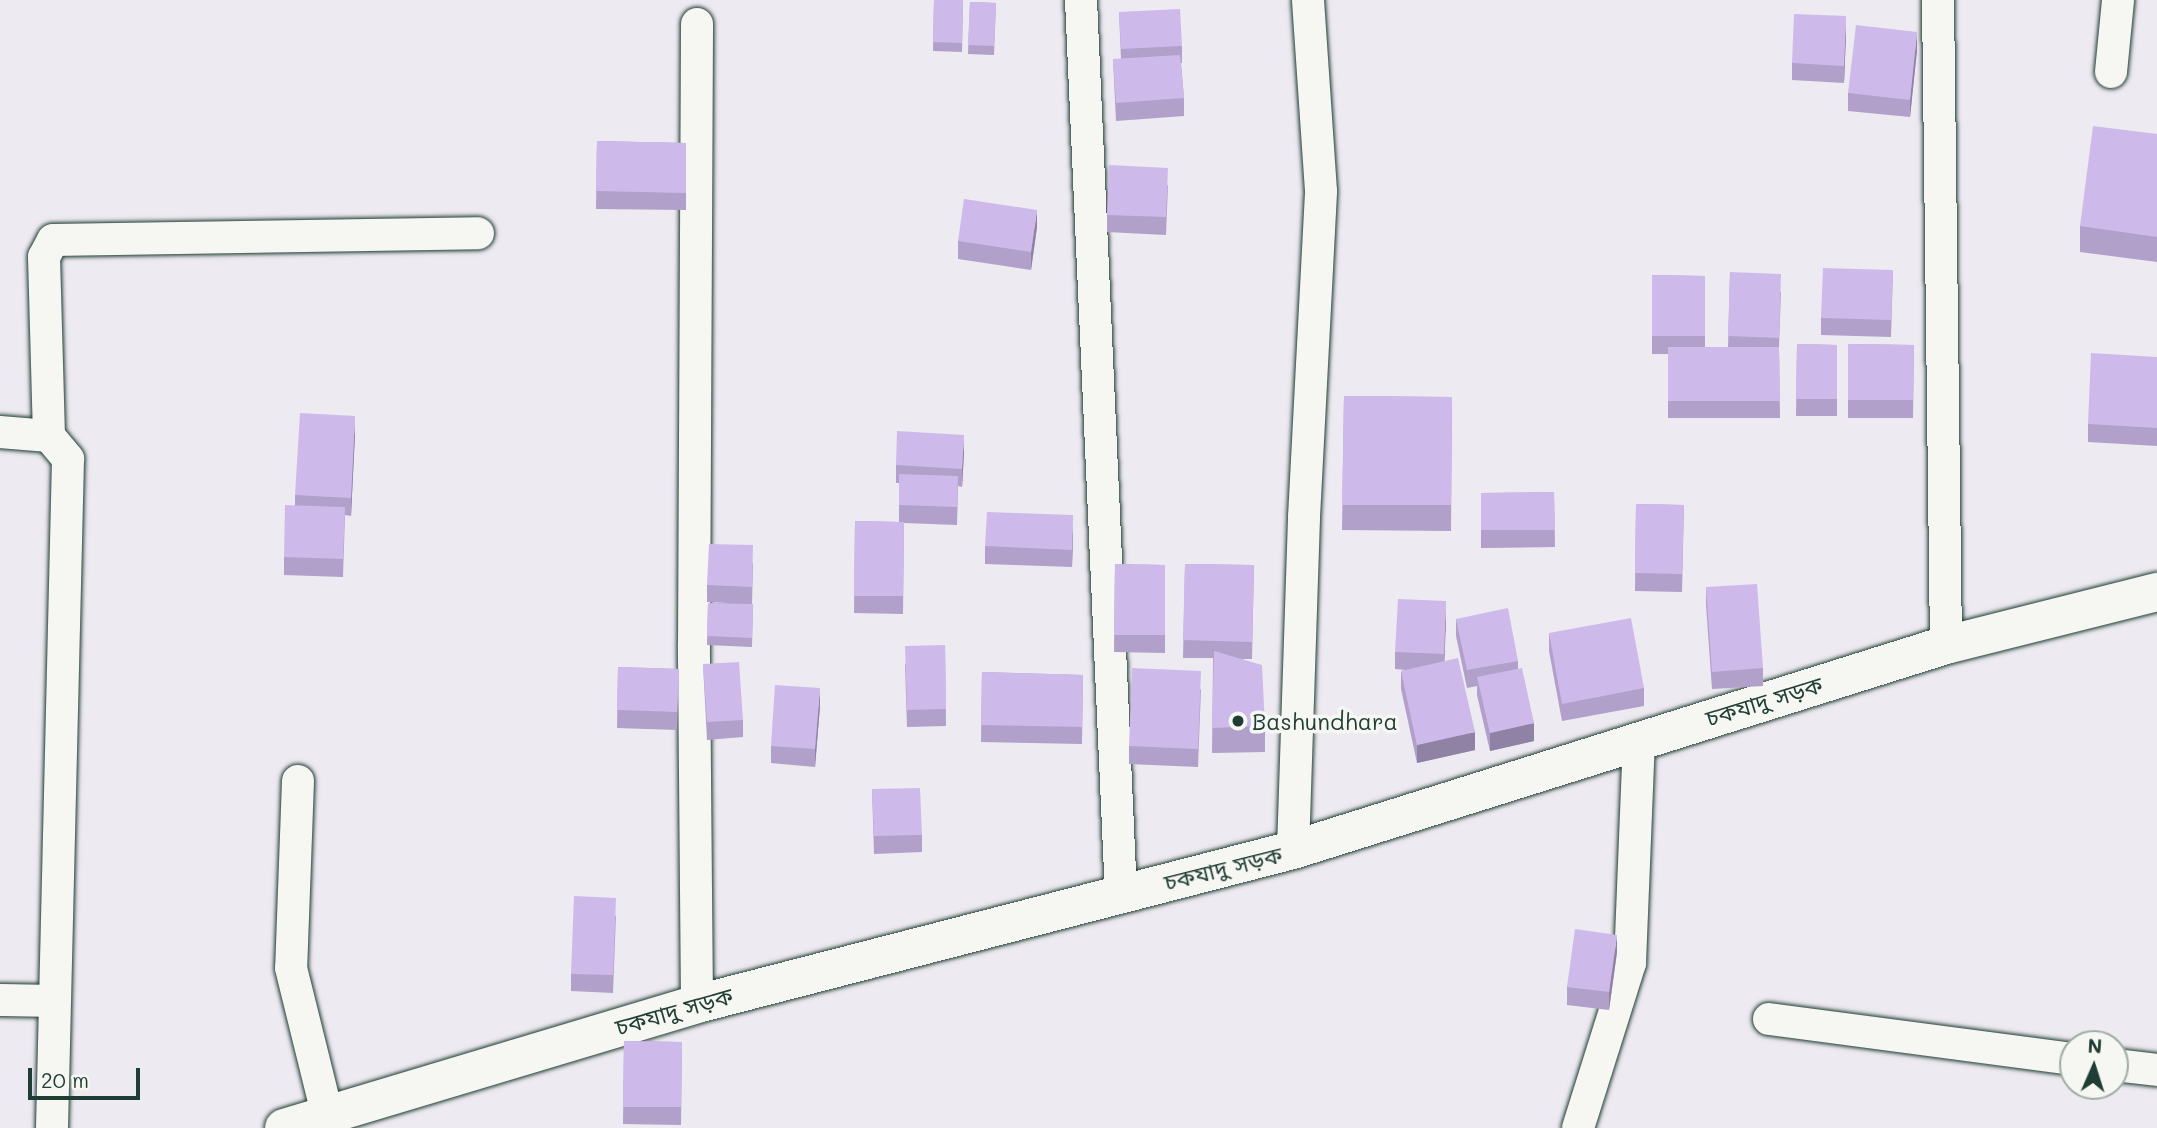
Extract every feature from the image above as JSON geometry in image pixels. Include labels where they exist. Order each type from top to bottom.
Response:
[{"type":"street","points":[[1081,0],[1121,894]]},
{"type":"street","points":[[1293,850],[1304,517],[1321,191],[1308,0]]},
{"type":"street","points":[[1938,0],[1946,645]]},
{"type":"street","points":[[2110,72],[2118,0]]},
{"type":"street","points":[[697,1004],[694,644],[698,24]]},
{"type":"street","points":[[52,1128],[70,494],[68,459],[49,436],[44,257],[52,240],[478,233]]},
{"type":"street","points":[[0,432],[49,436]]},
{"type":"street","name":"চকযাদু সড়ক","points":[[284,1128],[697,1004],[1293,850],[1639,739],[1946,645],[2157,592]]},
{"type":"street","points":[[1578,1128],[1630,963],[1639,739]]},
{"type":"street","points":[[298,780],[291,968],[327,1113]]},
{"type":"street","points":[[0,1000],[54,1001]]},
{"type":"street","points":[[1769,1019],[2059,1057]]},
{"type":"street","points":[[2129,1067],[2157,1070]]},
{"type":"building","points":[[934,0],[963,0],[962,43],[933,42]]},
{"type":"building","points":[[970,2],[996,3],[994,46],[968,45]]},
{"type":"building","points":[[1180,9],[1182,46],[1121,49],[1119,12]]},
{"type":"building","points":[[1794,14],[1846,16],[1844,66],[1792,63]]},
{"type":"building","points":[[1856,25],[1917,32],[1910,100],[1848,93]]},
{"type":"building","points":[[1180,55],[1184,98],[1116,103],[1113,59]]},
{"type":"building","points":[[2093,126],[2157,134],[2157,237],[2080,226]]},
{"type":"building","points":[[597,141],[686,143],[686,193],[596,191]]},
{"type":"building","points":[[1109,165],[1168,168],[1166,217],[1107,215]]},
{"type":"building","points":[[964,199],[1037,210],[1031,252],[958,241]]},
{"type":"building","points":[[1823,268],[1893,270],[1891,320],[1821,318]]},
{"type":"building","points":[[1730,272],[1781,274],[1779,338],[1728,336]]},
{"type":"building","points":[[1652,275],[1705,276],[1705,336],[1652,336]]},
{"type":"building","points":[[1797,344],[1837,345],[1837,399],[1796,399]]},
{"type":"building","points":[[1848,344],[1914,345],[1913,400],[1848,400]]},
{"type":"building","points":[[1668,347],[1779,347],[1780,401],[1668,401]]},
{"type":"building","points":[[2091,353],[2157,357],[2157,428],[2088,424]]},
{"type":"building","points":[[1344,396],[1452,397],[1451,505],[1342,505]]},
{"type":"building","points":[[300,413],[355,416],[351,498],[295,495]]},
{"type":"building","points":[[897,431],[964,435],[962,469],[896,465]]},
{"type":"building","points":[[899,474],[958,476],[957,507],[899,505]]},
{"type":"building","points":[[1554,492],[1555,530],[1481,530],[1481,493]]},
{"type":"building","points":[[1636,504],[1684,505],[1682,574],[1635,573]]},
{"type":"building","points":[[285,505],[345,507],[343,559],[284,557]]},
{"type":"building","points":[[987,512],[1073,515],[1072,550],[985,546]]},
{"type":"building","points":[[855,521],[904,522],[903,596],[854,596]]},
{"type":"building","points":[[709,544],[753,545],[752,587],[707,585]]},
{"type":"building","points":[[1115,564],[1165,565],[1165,635],[1114,635]]},
{"type":"building","points":[[1185,564],[1254,565],[1252,642],[1183,640]]},
{"type":"building","points":[[1757,584],[1763,668],[1712,672],[1706,587]]},
{"type":"building","points":[[1398,599],[1446,601],[1444,654],[1395,652]]},
{"type":"building","points":[[708,603],[753,604],[752,638],[707,636]]},
{"type":"building","points":[[1508,608],[1518,661],[1467,670],[1456,619]]},
{"type":"building","points":[[1631,618],[1644,688],[1562,704],[1549,633]]},
{"type":"building","points":[[945,645],[946,709],[907,710],[905,646]]},
{"type":"building","name":"Bashundhara","points":[[1214,651],[1262,665],[1265,726],[1212,728]]},
{"type":"building","points":[[1458,658],[1475,732],[1417,745],[1401,671]]},
{"type":"building","points":[[739,662],[743,720],[707,722],[703,664]]},
{"type":"building","points":[[618,667],[679,669],[677,712],[617,710]]},
{"type":"building","points":[[1132,668],[1201,671],[1198,749],[1129,746]]},
{"type":"building","points":[[1522,668],[1534,723],[1490,733],[1477,677]]},
{"type":"building","points":[[982,672],[1083,675],[1082,727],[981,725]]},
{"type":"building","points":[[775,685],[820,688],[815,749],[771,746]]},
{"type":"building","points":[[920,788],[922,835],[874,836],[872,789]]},
{"type":"building","points":[[574,896],[616,898],[613,975],[571,974]]},
{"type":"building","points":[[1575,929],[1617,935],[1609,992],[1567,987]]},
{"type":"building","points":[[624,1041],[682,1042],[681,1107],[623,1107]]},
{"type":"place","name":"Bashundhara","points":[[1238,721]]}]
